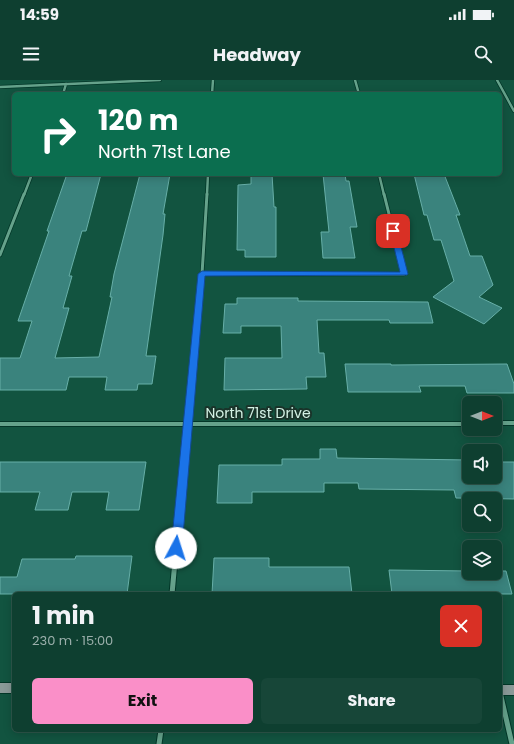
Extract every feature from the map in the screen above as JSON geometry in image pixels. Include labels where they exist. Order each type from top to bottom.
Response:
[{"type":"street","points":[[0,87],[160,80]]},
{"type":"street","points":[[212,92],[213,80]]},
{"type":"street","points":[[355,80],[358,92]]},
{"type":"street","points":[[496,80],[514,111]]},
{"type":"street","points":[[64,92],[66,84]]},
{"type":"street","points":[[0,255],[31,176]]},
{"type":"street","points":[[172,592],[202,274],[208,176]]},
{"type":"street","points":[[202,274],[404,274],[380,176]]},
{"type":"street","name":"North 71st Drive","points":[[0,424],[462,424]]},
{"type":"street","points":[[502,424],[514,424]]},
{"type":"street","points":[[0,688],[12,688]]},
{"type":"street","points":[[502,691],[514,690]]},
{"type":"street","points":[[502,700],[512,744]]},
{"type":"street","points":[[159,744],[161,732]]},
{"type":"building","points":[[66,176],[100,176],[86,231],[82,231],[69,276],[72,276],[63,308],[69,308],[55,358],[99,357],[112,297],[110,297],[114,274],[139,176],[170,176],[163,214],[165,214],[163,235],[146,356],[156,356],[152,384],[138,384],[137,390],[105,390],[107,377],[69,377],[66,390],[0,390],[0,358],[20,358],[32,321],[18,321],[49,231],[47,231]]},
{"type":"building","points":[[251,176],[272,176],[274,207],[276,207],[276,257],[245,257],[245,250],[237,250],[238,185],[251,184]]},
{"type":"building","points":[[323,176],[345,176],[346,181],[349,181],[357,227],[350,227],[355,258],[323,258],[321,232],[329,232]]},
{"type":"building","points":[[414,176],[445,176],[460,215],[456,215],[470,256],[482,256],[493,285],[479,297],[502,308],[484,324],[433,297],[454,281],[441,240],[434,240],[427,215],[424,215]]},
{"type":"building","points":[[237,298],[298,298],[298,301],[428,302],[433,323],[390,323],[389,320],[317,320],[319,353],[324,353],[326,377],[306,377],[307,389],[224,390],[225,358],[282,358],[281,326],[241,326],[241,333],[223,333],[225,304],[237,304]]},
{"type":"building","points":[[345,364],[507,364],[514,384],[514,393],[467,393],[465,386],[419,386],[421,392],[348,392]]},
{"type":"building","points":[[320,449],[336,449],[337,458],[462,460],[462,484],[502,484],[502,462],[514,462],[514,499],[502,499],[502,492],[462,492],[462,498],[456,498],[454,490],[359,489],[358,483],[324,483],[324,492],[252,492],[252,503],[217,503],[219,465],[282,465],[282,459],[320,459]]},
{"type":"building","points":[[0,462],[146,462],[139,510],[106,510],[109,492],[72,492],[68,510],[35,510],[40,492],[0,492]]},
{"type":"building","points":[[76,556],[132,556],[127,592],[12,592],[12,594],[0,594],[0,577],[17,577],[22,559],[75,559]]},
{"type":"building","points":[[214,558],[269,558],[269,567],[349,567],[352,592],[212,592]]},
{"type":"building","points":[[389,570],[462,571],[462,580],[502,580],[502,571],[506,571],[512,594],[502,594],[502,592],[392,592]]},
{"type":"route","points":[[176,548],[202,274],[404,274],[393,231]]}]
